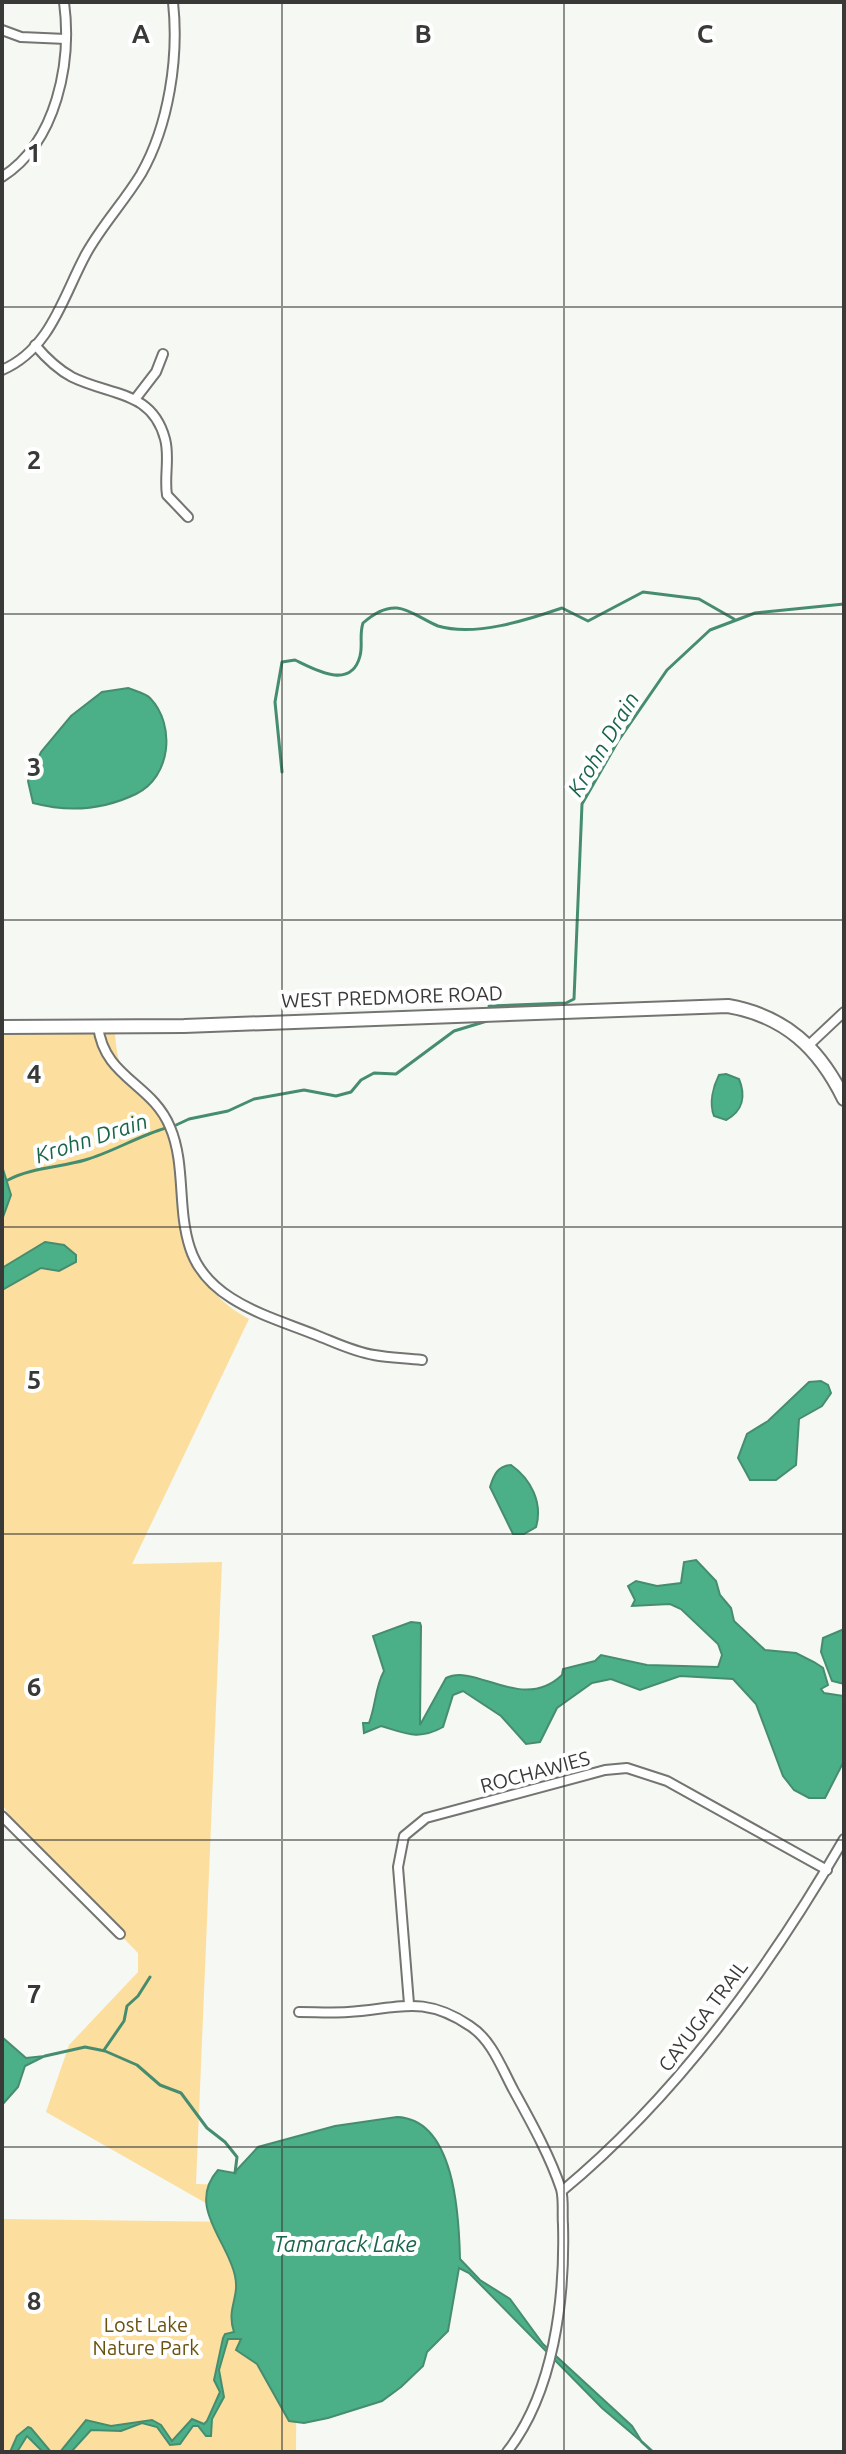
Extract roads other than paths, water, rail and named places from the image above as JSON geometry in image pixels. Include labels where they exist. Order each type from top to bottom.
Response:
[{"type":"street","points":[[2,177],[31,150],[51,115],[60,84],[66,39],[64,2]]},
{"type":"street","points":[[2,370],[35,345],[58,317],[94,241],[150,157],[169,90],[174,57],[173,2]]},
{"type":"street","points":[[2,30],[21,37],[66,39]]},
{"type":"street","points":[[35,345],[52,365],[71,377],[136,398],[149,408],[166,442],[167,495],[188,517]]},
{"type":"street","points":[[136,398],[156,372],[163,354]]},
{"type":"street","name":"WEST PREDMORE ROAD","points":[[2,1027],[184,1026],[728,1006],[756,1011],[781,1023],[810,1044]]},
{"type":"street","points":[[844,1012],[810,1044],[823,1059],[844,1099]]},
{"type":"street","points":[[98,1026],[100,1047],[113,1067],[143,1091],[170,1126],[176,1143],[184,1228],[194,1261],[204,1275],[239,1304],[348,1347],[373,1355],[422,1360]]},
{"type":"street","name":"ROCHAWIES","points":[[409,2004],[398,1867],[404,1836],[426,1818],[605,1770],[627,1768],[667,1781],[827,1870]]},
{"type":"street","points":[[2,1816],[120,1934]]},
{"type":"street","name":"CAYUGA TRAIL","points":[[562,2191],[601,2158],[689,2065],[714,2034],[827,1870],[844,1839]]},
{"type":"street","points":[[299,2012],[349,2012],[409,2004],[453,2017],[473,2027],[501,2063],[562,2191],[563,2255],[552,2340],[547,2363],[524,2425],[507,2452]]},
{"type":"water","points":[[128,688],[150,698],[164,722],[166,750],[157,776],[136,794],[98,806],[59,808],[33,803],[28,781],[41,752],[71,716],[102,692]]},
{"type":"water","points":[[719,1075],[739,1079],[742,1097],[739,1108],[726,1120],[714,1116],[712,1100]]},
{"type":"water","points":[[2,1166],[11,1195],[2,1220]]},
{"type":"water","points":[[45,1242],[64,1245],[76,1255],[76,1262],[59,1271],[41,1268],[2,1290],[2,1268]]},
{"type":"water","points":[[821,1381],[828,1385],[831,1393],[822,1406],[799,1419],[796,1465],[776,1480],[750,1480],[738,1458],[747,1434],[768,1421],[809,1382]]},
{"type":"water","points":[[511,1465],[530,1484],[538,1509],[536,1527],[524,1534],[513,1534],[490,1487],[497,1472]]},
{"type":"water","points":[[696,1560],[716,1581],[720,1595],[731,1608],[734,1621],[765,1650],[796,1653],[814,1662],[823,1668],[828,1685],[821,1689],[824,1693],[844,1696],[844,1761],[825,1798],[809,1798],[794,1790],[783,1776],[756,1704],[733,1679],[680,1676],[640,1690],[611,1679],[592,1683],[557,1708],[540,1742],[526,1744],[501,1716],[463,1691],[453,1695],[443,1727],[434,1731],[419,1735],[381,1726],[364,1733],[363,1723],[369,1723],[384,1671],[373,1636],[411,1622],[420,1623],[421,1626],[420,1725],[446,1678],[458,1675],[516,1689],[531,1689],[547,1685],[562,1675],[563,1669],[595,1661],[601,1655],[647,1665],[718,1667],[722,1655],[718,1644],[681,1609],[670,1604],[632,1606],[635,1600],[628,1586],[636,1581],[657,1586],[681,1583],[684,1562]]},
{"type":"water","points":[[844,1629],[844,1684],[832,1681],[821,1652],[823,1638]]},
{"type":"water","points":[[2,2037],[26,2058],[45,2056],[25,2066],[18,2087],[2,2105]]},
{"type":"water","name":"Tamarack Lake","points":[[397,2117],[416,2122],[431,2134],[442,2151],[455,2196],[460,2259],[480,2280],[510,2299],[543,2344],[632,2426],[642,2442],[602,2408],[469,2273],[459,2268],[448,2331],[427,2352],[423,2366],[382,2401],[328,2418],[304,2423],[289,2421],[257,2364],[236,2350],[241,2339],[228,2339],[219,2370],[224,2397],[212,2419],[211,2436],[206,2436],[198,2426],[193,2426],[180,2444],[170,2445],[157,2427],[142,2423],[121,2431],[91,2430],[71,2452],[60,2452],[86,2420],[111,2426],[152,2420],[161,2425],[172,2441],[192,2419],[204,2424],[207,2421],[220,2392],[214,2380],[223,2338],[225,2334],[234,2332],[231,2316],[236,2291],[231,2263],[207,2210],[209,2183],[218,2170],[234,2173],[258,2147],[335,2126]]},
{"type":"water","points":[[28,2427],[51,2452],[43,2452],[27,2436],[17,2452],[10,2452],[17,2436]]},
{"type":"waterway","points":[[282,772],[275,702],[282,662],[295,660],[322,672],[349,673],[360,656],[363,623],[383,610],[402,609],[438,626],[468,630],[501,626],[562,608],[588,621],[643,592],[699,599],[734,619]]},
{"type":"waterway","name":"Krohn Drain","points":[[489,1006],[566,1003],[574,999],[582,804],[618,741],[667,670],[710,630],[755,613],[844,604]]},
{"type":"waterway","name":"Krohn Drain","points":[[174,1126],[189,1119],[228,1111],[254,1099],[304,1090],[336,1096],[351,1092],[361,1080],[374,1073],[396,1074],[454,1031],[487,1021]]},
{"type":"waterway","name":"Krohn Drain","points":[[8,1180],[95,1157],[166,1128]]},
{"type":"waterway","points":[[104,2050],[124,2021],[127,2006],[138,1996],[150,1977]]},
{"type":"waterway","points":[[45,2056],[85,2047],[105,2051],[137,2065],[160,2085],[181,2093],[207,2128],[225,2142],[237,2157],[235,2173]]},
{"type":"waterway","points":[[642,2442],[653,2452]]},
{"type":"park label","name":"Lost Lake Nature Park","points":[[146,2336]]}]
